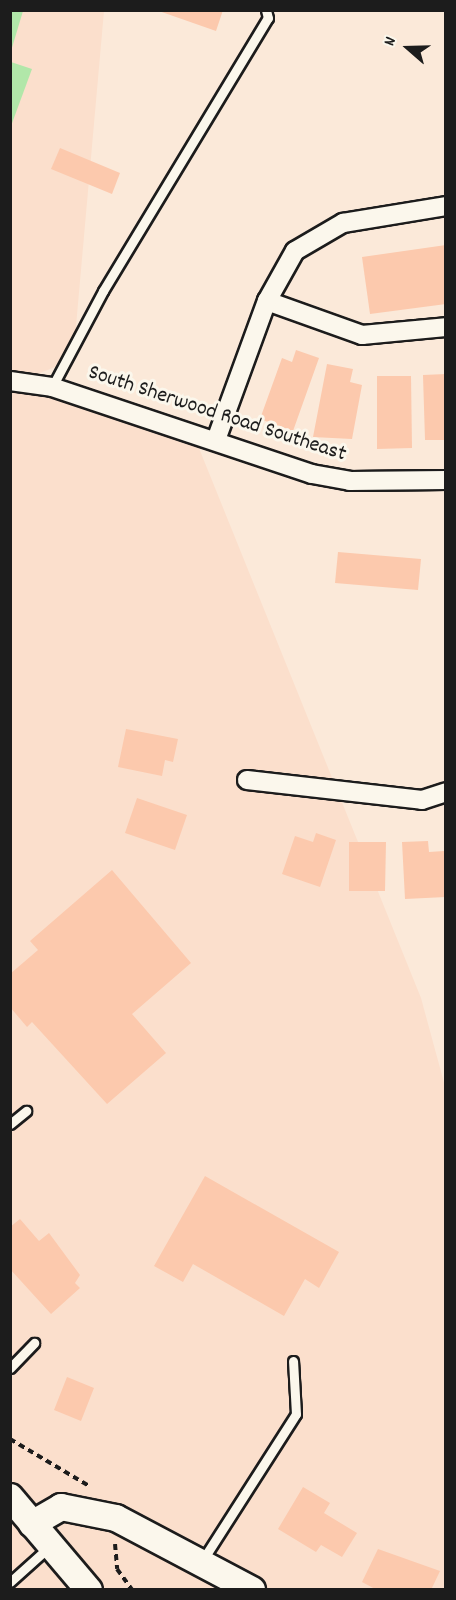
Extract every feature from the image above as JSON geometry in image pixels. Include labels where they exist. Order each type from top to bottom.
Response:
[{"type":"street","points":[[216,440],[279,272],[316,236],[369,216],[446,206]]},
{"type":"street","points":[[267,301],[362,335],[446,327]]},
{"type":"street","name":"South Sherwood Road Southeast","points":[[10,381],[52,387],[350,481],[446,480]]},
{"type":"street","points":[[247,780],[422,800],[446,792]]},
{"type":"street","points":[[10,1497],[89,1590]]},
{"type":"street","points":[[32,1524],[61,1508],[116,1518],[252,1590]]},
{"type":"lane","points":[[52,387],[103,291],[268,18],[266,10]]},
{"type":"lane","points":[[10,1124],[26,1111]]},
{"type":"lane","points":[[10,1368],[34,1342]]},
{"type":"lane","points":[[201,1563],[296,1414],[293,1361]]},
{"type":"lane","points":[[10,1582],[51,1546]]},
{"type":"shaded area","points":[[11,11],[104,11],[73,360],[22,380],[53,392],[188,421],[421,998],[446,1090],[445,1589],[11,1590]]},
{"type":"green space","points":[[10,11],[23,11],[11,51]]},
{"type":"green space","points":[[10,62],[32,69],[11,126]]},
{"type":"building","points":[[156,10],[223,10],[216,31]]},
{"type":"building","points":[[60,148],[120,173],[112,194],[51,169]]},
{"type":"building","points":[[446,245],[446,304],[370,314],[362,257]]},
{"type":"building","points":[[296,350],[319,358],[293,431],[260,419],[282,358],[292,362]]},
{"type":"building","points":[[327,364],[353,369],[350,382],[362,385],[352,439],[313,437]]},
{"type":"building","points":[[446,374],[446,440],[425,440],[423,375]]},
{"type":"building","points":[[377,376],[411,376],[412,448],[377,449]]},
{"type":"building","points":[[338,552],[421,559],[418,590],[335,583]]},
{"type":"building","points":[[126,729],[178,739],[173,762],[165,760],[162,776],[118,767]]},
{"type":"building","points":[[137,798],[187,815],[175,850],[125,833]]},
{"type":"building","points":[[316,833],[336,840],[320,887],[282,874],[295,836],[313,842]]},
{"type":"building","points":[[428,841],[429,852],[444,851],[446,897],[405,899],[402,842]]},
{"type":"building","points":[[349,842],[386,842],[385,891],[349,891]]},
{"type":"building","points":[[112,870],[191,963],[132,1014],[166,1053],[107,1104],[32,1022],[27,1027],[10,1007],[10,974],[38,950],[30,941]]},
{"type":"building","points":[[205,1176],[339,1252],[319,1288],[305,1279],[284,1316],[193,1264],[183,1282],[154,1266]]},
{"type":"building","points":[[20,1219],[39,1241],[49,1233],[80,1275],[75,1283],[80,1288],[51,1314],[10,1269],[10,1227]]},
{"type":"building","points":[[67,1377],[94,1388],[81,1421],[54,1410]]},
{"type":"building","points":[[303,1487],[330,1503],[324,1513],[357,1533],[342,1557],[321,1545],[316,1552],[278,1529]]},
{"type":"building","points":[[378,1549],[440,1571],[431,1590],[377,1590],[362,1582]]}]
